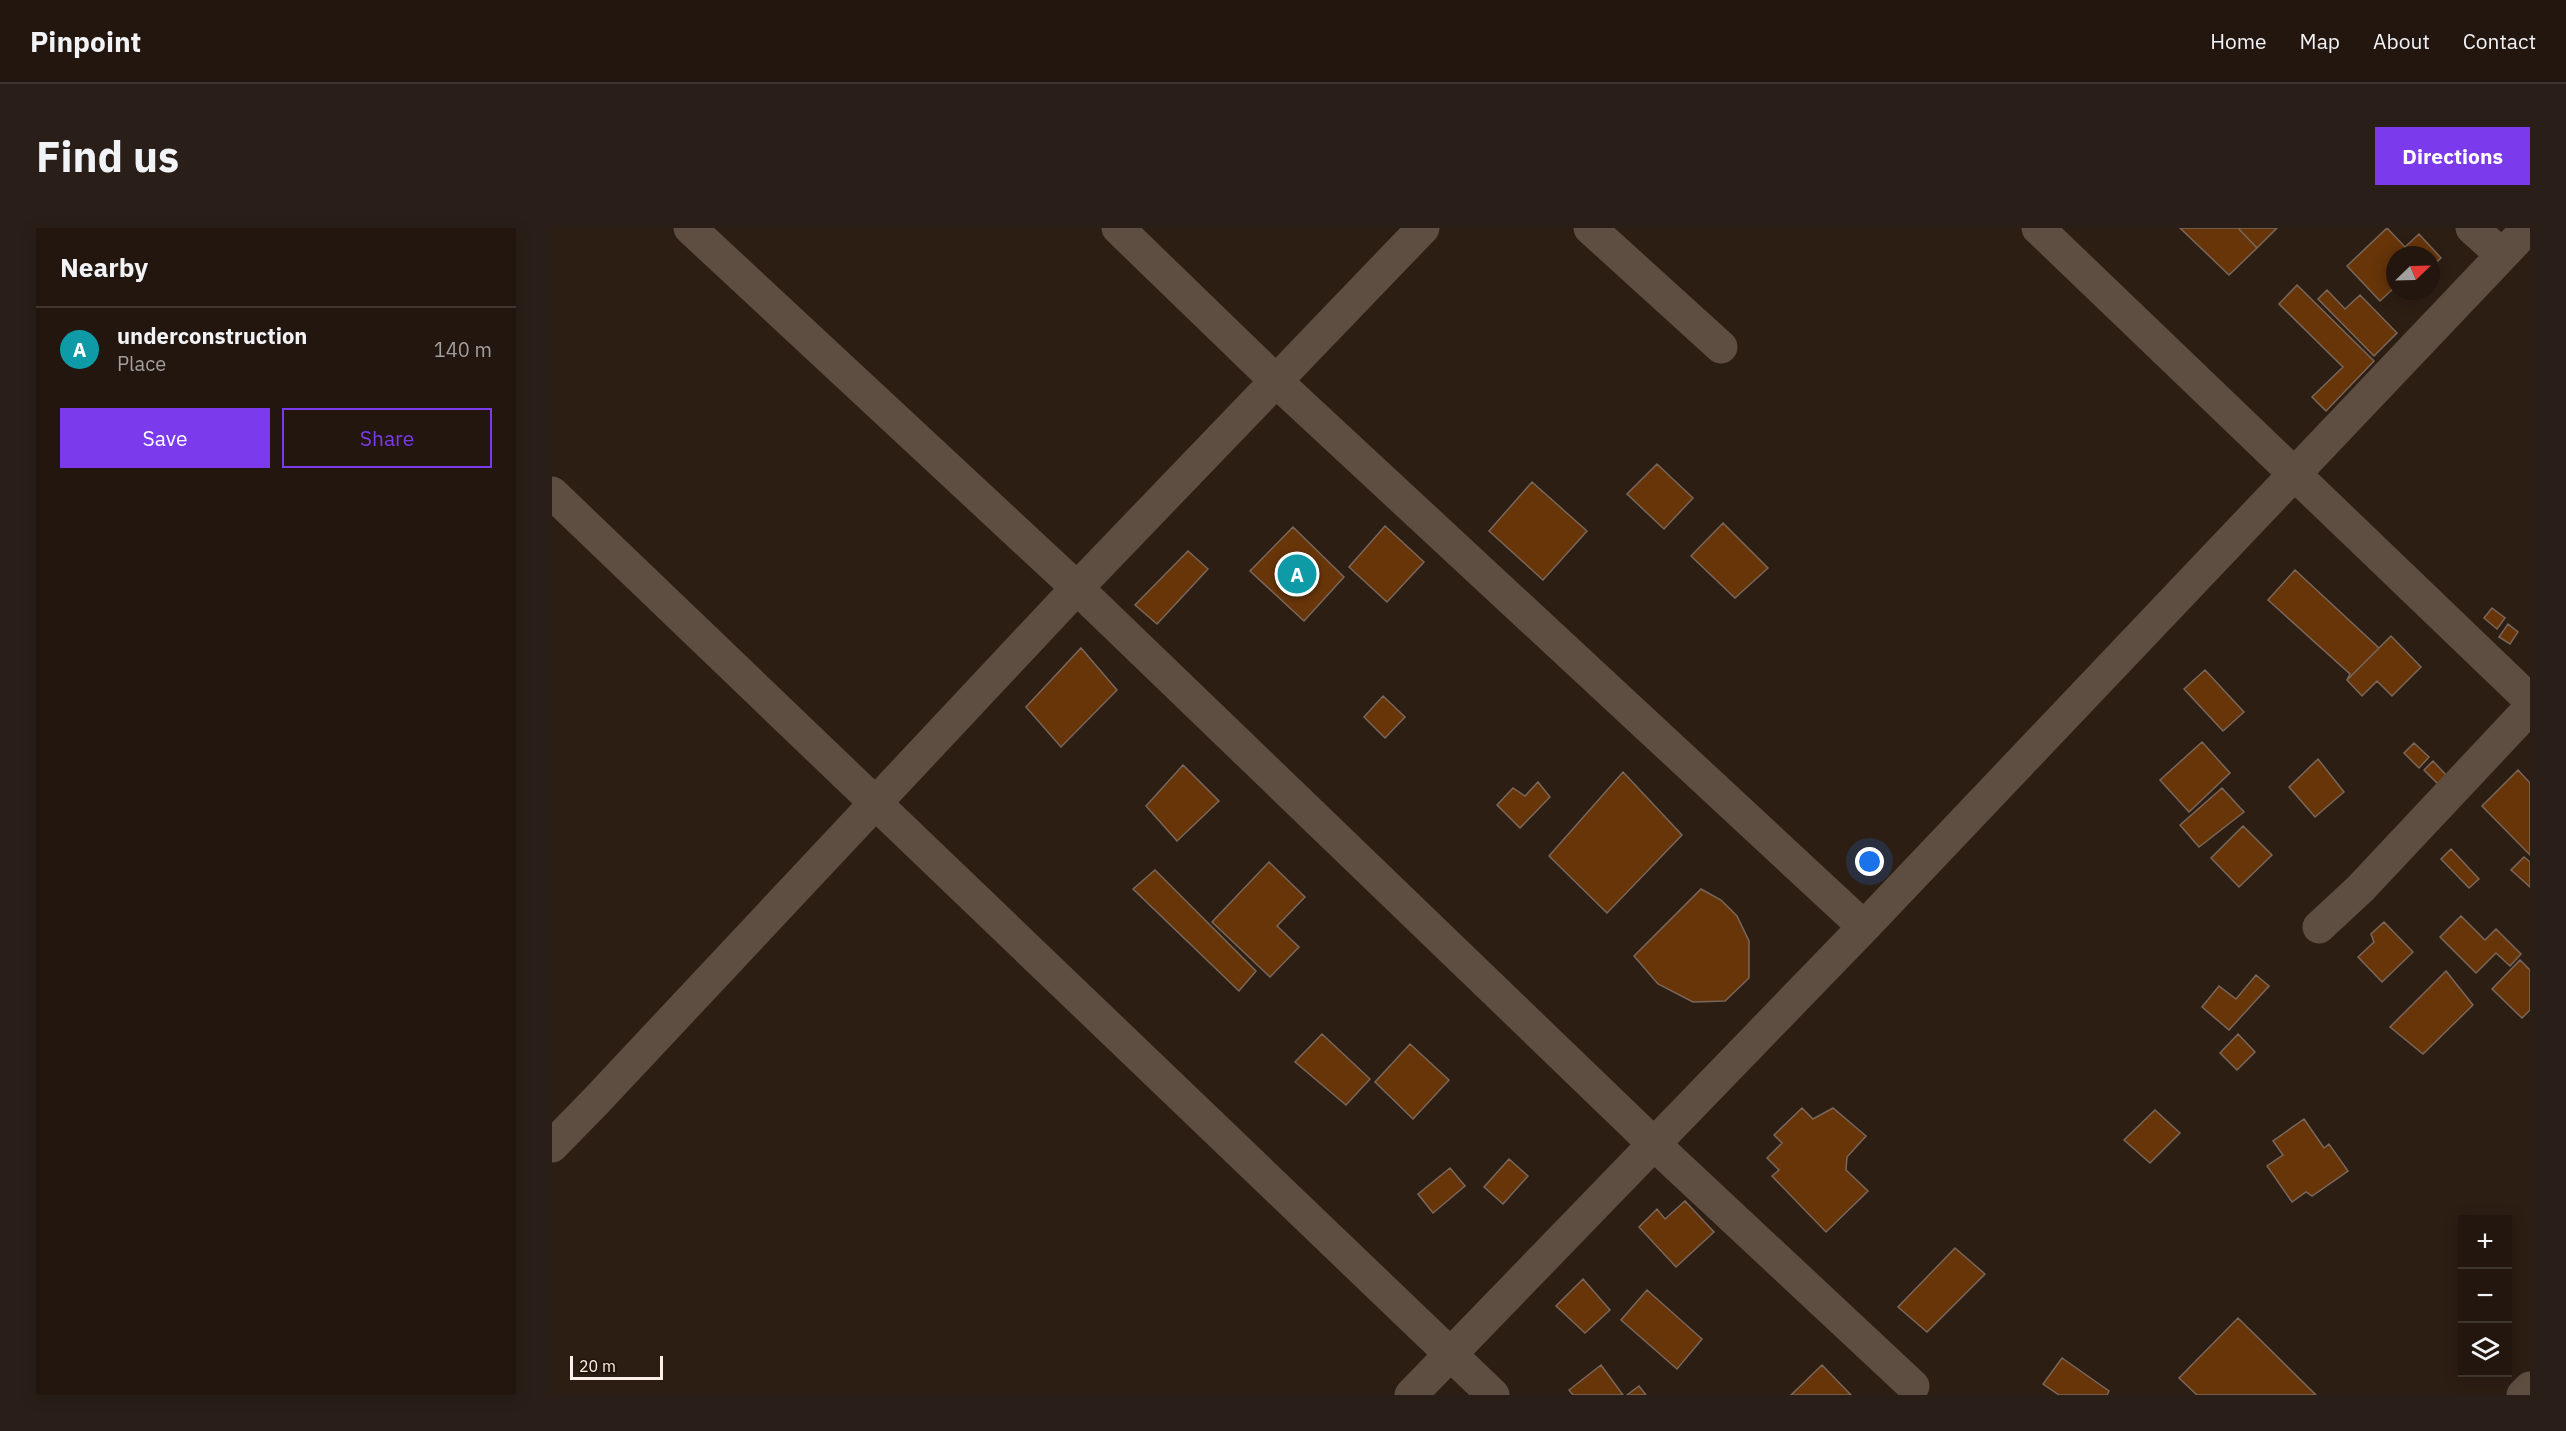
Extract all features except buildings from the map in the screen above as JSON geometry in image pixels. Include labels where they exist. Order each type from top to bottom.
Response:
[{"type":"street","points":[[690,228],[1077,588],[1654,1145],[1913,1386]]},
{"type":"street","points":[[1118,228],[1277,382],[1864,927]]},
{"type":"street","points":[[555,1138],[1077,588],[1423,228]]},
{"type":"street","points":[[1590,228],[1721,347]]},
{"type":"street","points":[[2038,228],[2530,700]]},
{"type":"street","points":[[2472,228],[2502,255]]},
{"type":"street","points":[[1411,1395],[1864,927],[2528,228]]},
{"type":"street","points":[[552,493],[1493,1395]]},
{"type":"street","points":[[2319,927],[2360,889],[2530,708]]},
{"type":"street","points":[[2523,1395],[2530,1388]]},
{"type":"place","name":"underconstruction","points":[[1297,574]]}]
